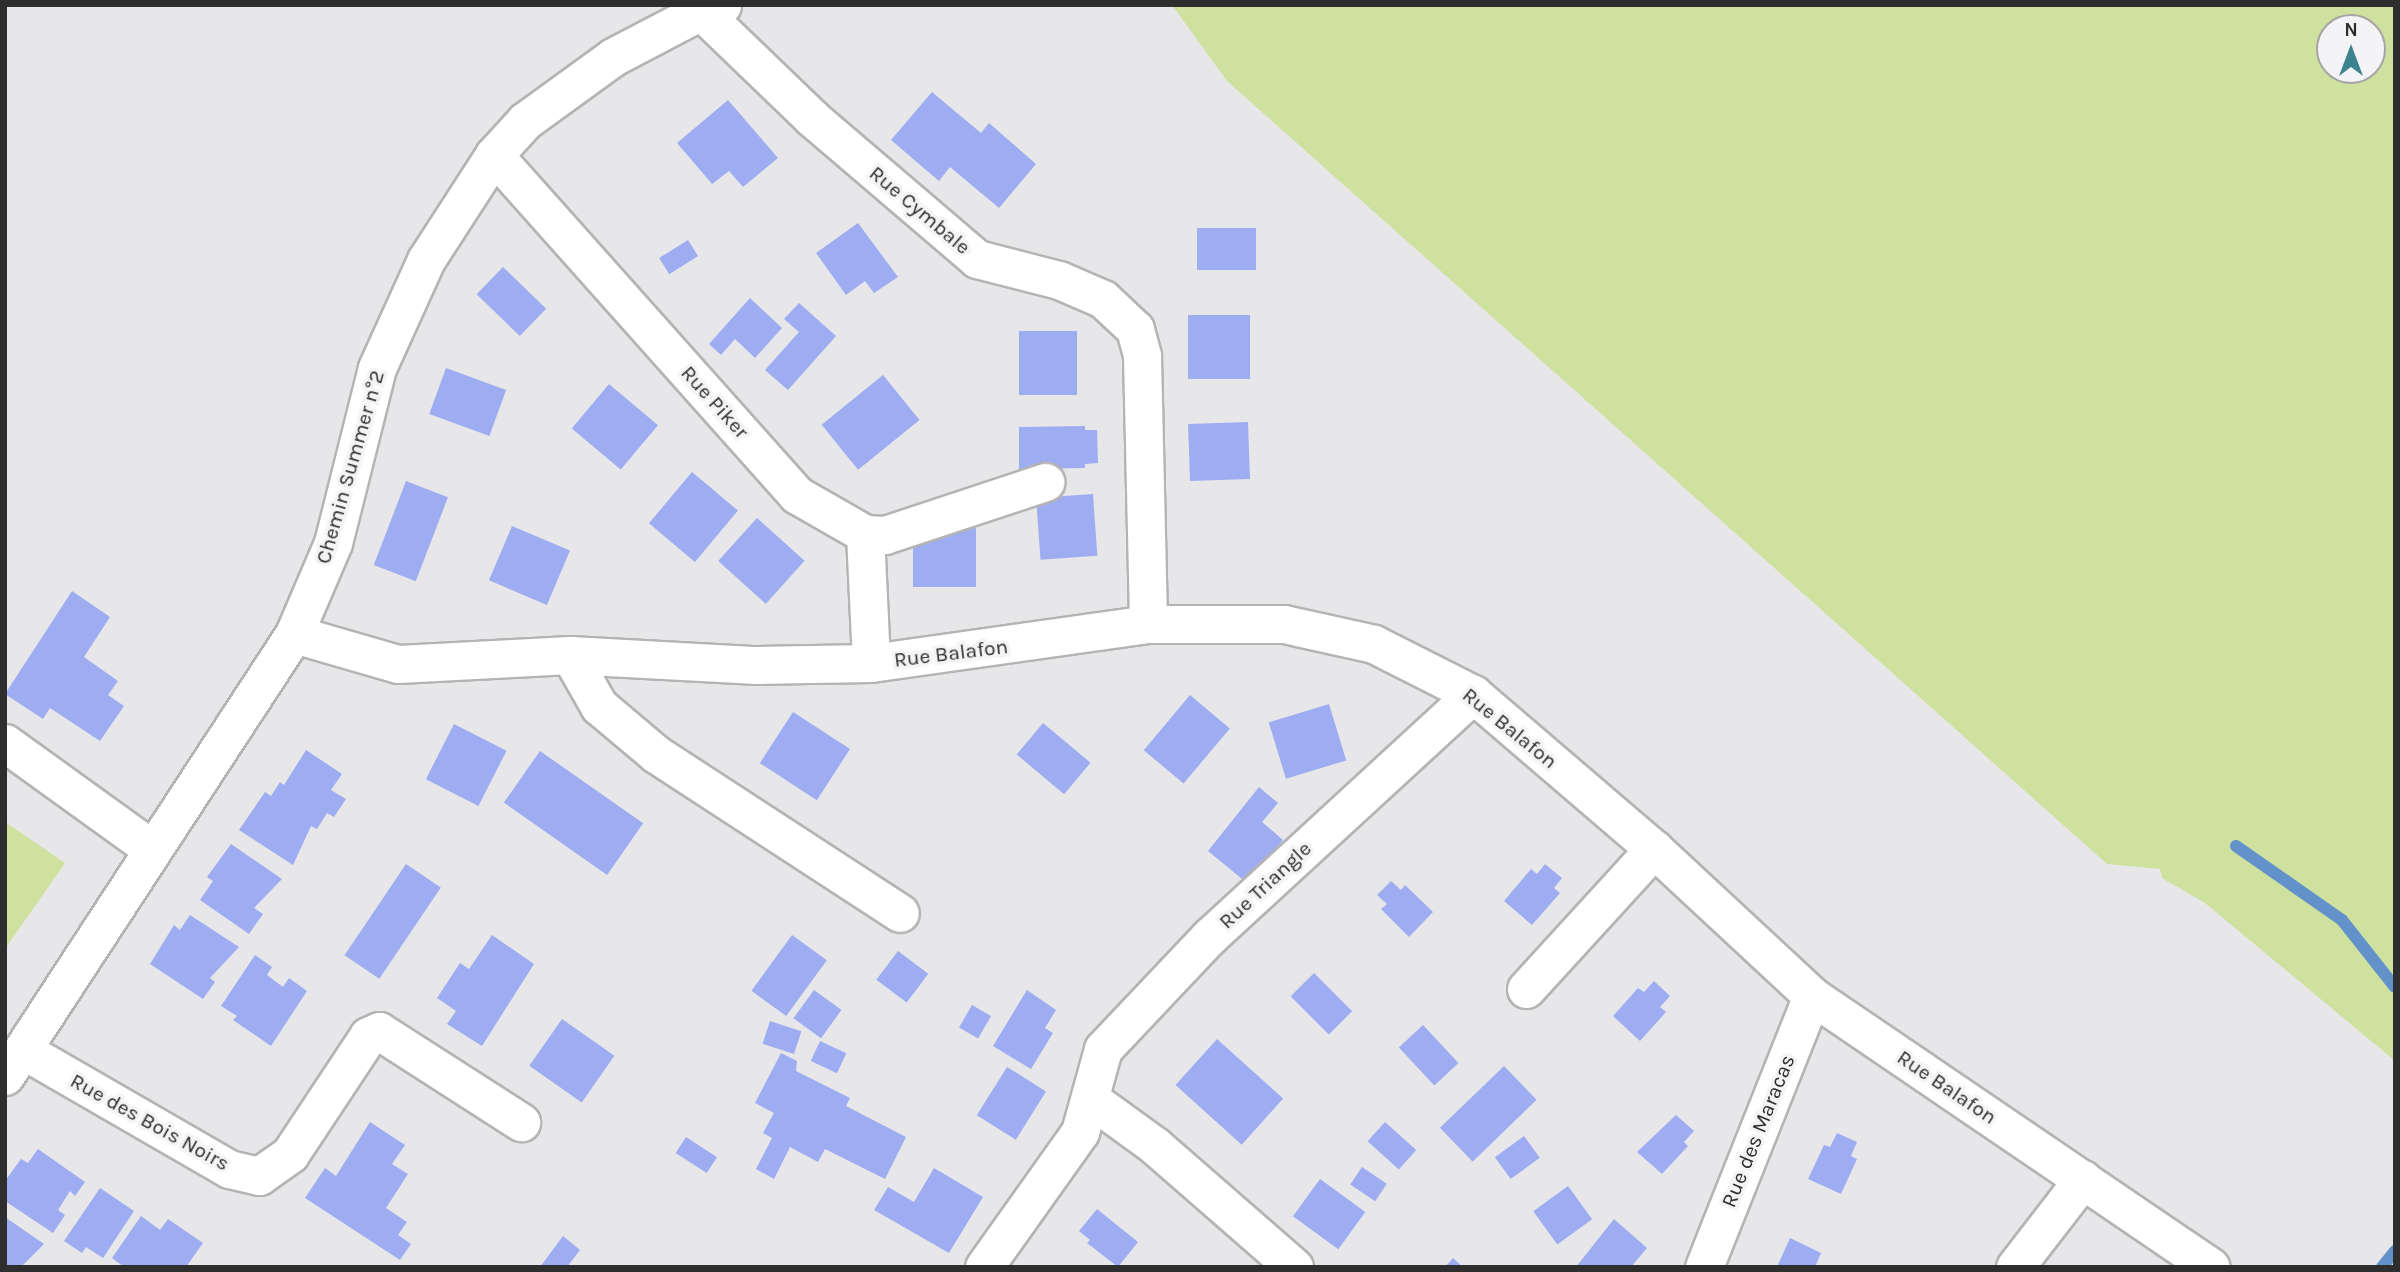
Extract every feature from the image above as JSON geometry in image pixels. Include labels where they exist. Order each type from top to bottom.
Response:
[{"type":"street","name":"Chemin Summer n°2","points":[[14,1063],[152,849],[222,750],[294,634],[333,543],[377,368],[426,260],[494,155],[525,121],[613,57],[711,8]]},
{"type":"street","name":"Rue Cymbale","points":[[711,8],[812,118],[977,259],[1059,280],[1103,299],[1136,329],[1142,356],[1147,625]]},
{"type":"street","name":"Rue Piker","points":[[494,155],[797,495],[865,534]]},
{"type":"street","points":[[871,663],[865,534],[885,535],[1045,481]]},
{"type":"street","name":"Rue Balafon","points":[[294,634],[398,664],[570,655],[757,665],[871,663],[1147,625],[1297,627],[1374,644],[1473,694],[1654,849],[1812,996],[2211,1267]]},
{"type":"street","points":[[570,655],[599,706],[656,754],[900,913]]},
{"type":"street","name":"Rue Triangle","points":[[984,1267],[1080,1132],[1092,1100],[1103,1049],[1210,936],[1473,694]]},
{"type":"street","points":[[5,743],[152,849]]},
{"type":"street","points":[[1526,989],[1654,849]]},
{"type":"street","name":"Rue des Maracas","points":[[1704,1267],[1812,996]]},
{"type":"street","name":"Rue des Bois Noirs","points":[[14,1063],[229,1169],[259,1176],[290,1154],[368,1036],[379,1031],[521,1122]]},
{"type":"street","points":[[1092,1100],[1154,1144],[1294,1267]]},
{"type":"street","points":[[2015,1267],[2082,1179]]},
{"type":"green space","points":[[1172,5],[2395,5],[2395,1061],[2205,903],[2162,878],[2160,869],[2107,864],[1227,81]]},
{"type":"green space","points":[[5,822],[65,863],[5,949]]},
{"type":"building","points":[[932,92],[981,133],[989,123],[1036,164],[999,208],[950,167],[939,181],[891,140]]},
{"type":"building","points":[[728,100],[778,158],[743,187],[729,171],[712,184],[677,143]]},
{"type":"building","points":[[858,223],[898,277],[874,293],[865,281],[846,295],[816,253]]},
{"type":"building","points":[[1197,228],[1256,228],[1256,270],[1197,270]]},
{"type":"building","points":[[688,240],[698,256],[669,274],[659,258]]},
{"type":"building","points":[[503,267],[546,309],[520,336],[477,294]]},
{"type":"building","points":[[750,298],[782,328],[755,358],[735,339],[721,355],[709,344]]},
{"type":"building","points":[[799,303],[836,336],[788,390],[765,370],[799,332],[784,319]]},
{"type":"building","points":[[1188,315],[1250,315],[1250,379],[1188,379]]},
{"type":"building","points":[[1019,331],[1077,331],[1077,395],[1019,395]]},
{"type":"building","points":[[446,368],[506,390],[489,436],[429,414]]},
{"type":"building","points":[[883,375],[920,420],[858,470],[822,425]]},
{"type":"building","points":[[609,384],[658,425],[621,470],[572,428]]},
{"type":"building","points":[[1248,422],[1250,479],[1190,481],[1188,424]]},
{"type":"building","points":[[1085,426],[1085,430],[1097,430],[1098,463],[1085,464],[1085,468],[1019,469],[1019,427]]},
{"type":"building","points":[[692,472],[738,511],[695,562],[649,523]]},
{"type":"building","points":[[406,481],[448,497],[416,581],[374,565]]},
{"type":"building","points":[[1093,494],[1097,556],[1040,560],[1036,498]]},
{"type":"building","points":[[757,518],[805,561],[766,604],[718,561]]},
{"type":"building","points":[[512,526],[570,551],[547,605],[489,580]]},
{"type":"building","points":[[913,528],[976,528],[976,587],[913,587]]},
{"type":"building","points":[[72,591],[110,617],[84,657],[118,681],[108,695],[124,706],[100,741],[50,708],[43,719],[5,694]]},
{"type":"building","points":[[1190,695],[1230,728],[1184,784],[1144,750]]},
{"type":"building","points":[[1329,704],[1346,760],[1286,779],[1269,722]]},
{"type":"building","points":[[793,712],[850,749],[817,800],[760,763]]},
{"type":"building","points":[[1043,723],[1090,763],[1064,794],[1017,754]]},
{"type":"building","points":[[454,724],[507,751],[478,806],[426,779]]},
{"type":"building","points":[[306,750],[342,774],[331,790],[346,799],[334,817],[327,813],[317,829],[311,826],[293,865],[239,830],[265,792],[271,796],[280,782],[284,785]]},
{"type":"building","points":[[540,751],[643,823],[607,875],[504,803]]},
{"type":"building","points":[[1259,787],[1278,803],[1262,822],[1283,840],[1247,883],[1208,851]]},
{"type":"building","points":[[231,844],[282,879],[254,908],[263,914],[249,934],[200,900],[213,881],[207,877]]},
{"type":"building","points":[[406,864],[441,887],[379,979],[344,955]]},
{"type":"building","points":[[1545,864],[1562,878],[1554,888],[1560,893],[1532,925],[1504,901],[1531,869],[1537,874]]},
{"type":"building","points":[[1391,881],[1401,890],[1405,885],[1433,912],[1409,937],[1381,909],[1387,904],[1377,895]]},
{"type":"building","points":[[190,915],[239,947],[210,978],[215,982],[203,999],[150,964],[174,925],[180,930]]},
{"type":"building","points":[[492,935],[534,964],[482,1046],[447,1024],[456,1011],[437,998],[460,963],[469,969]]},
{"type":"building","points":[[792,935],[827,960],[786,1016],[751,991]]},
{"type":"building","points":[[898,951],[928,974],[907,1003],[876,980]]},
{"type":"building","points":[[255,955],[272,967],[267,975],[283,987],[289,978],[307,991],[271,1046],[233,1020],[237,1016],[221,1006]]},
{"type":"building","points":[[1314,973],[1352,1011],[1329,1035],[1291,996]]},
{"type":"building","points":[[1654,981],[1670,996],[1660,1007],[1666,1012],[1640,1041],[1613,1016],[1638,988],[1644,992]]},
{"type":"building","points":[[814,990],[842,1010],[821,1038],[793,1018]]},
{"type":"building","points":[[1027,990],[1056,1010],[1045,1028],[1053,1033],[1031,1069],[993,1046]]},
{"type":"building","points":[[972,1005],[991,1016],[978,1039],[959,1028]]},
{"type":"building","points":[[562,1019],[614,1056],[582,1102],[529,1066]]},
{"type":"building","points":[[770,1021],[801,1031],[794,1054],[763,1044]]},
{"type":"building","points":[[1423,1025],[1458,1063],[1434,1086],[1399,1048]]},
{"type":"building","points":[[1217,1039],[1283,1099],[1242,1145],[1176,1085]]},
{"type":"building","points":[[820,1041],[846,1053],[837,1073],[811,1061]]},
{"type":"building","points":[[781,1053],[797,1061],[796,1071],[850,1098],[846,1106],[906,1137],[885,1179],[825,1149],[818,1162],[790,1147],[774,1179],[756,1169],[772,1138],[763,1133],[774,1113],[755,1103]]},
{"type":"building","points":[[1504,1066],[1537,1100],[1473,1162],[1440,1128]]},
{"type":"building","points":[[1007,1067],[1046,1091],[1016,1140],[977,1115]]},
{"type":"building","points":[[1676,1115],[1694,1131],[1684,1142],[1688,1146],[1662,1174],[1637,1152]]},
{"type":"building","points":[[370,1122],[405,1145],[392,1164],[408,1174],[386,1208],[407,1222],[398,1235],[411,1244],[400,1260],[305,1198],[325,1168],[336,1176]]},
{"type":"building","points":[[1385,1122],[1416,1150],[1399,1169],[1368,1141]]},
{"type":"building","points":[[1837,1133],[1857,1142],[1851,1156],[1857,1159],[1841,1194],[1808,1179],[1824,1145],[1830,1147]]},
{"type":"building","points":[[1524,1136],[1540,1158],[1511,1179],[1495,1157]]},
{"type":"building","points":[[686,1137],[717,1157],[707,1173],[676,1153]]},
{"type":"building","points":[[38,1149],[85,1182],[75,1196],[70,1191],[58,1210],[65,1215],[53,1233],[5,1201],[5,1181],[21,1159],[28,1163]]},
{"type":"building","points":[[1362,1167],[1387,1184],[1375,1201],[1350,1184]]},
{"type":"building","points":[[934,1168],[983,1197],[949,1253],[874,1210],[888,1187],[914,1202]]},
{"type":"building","points":[[1320,1179],[1365,1212],[1338,1249],[1293,1216]]},
{"type":"building","points":[[1568,1186],[1592,1219],[1557,1244],[1533,1211]]},
{"type":"building","points":[[100,1188],[134,1211],[103,1258],[86,1247],[82,1253],[64,1241]]},
{"type":"building","points":[[1097,1209],[1138,1242],[1118,1267],[1087,1243],[1090,1240],[1079,1231]]},
{"type":"building","points":[[141,1216],[160,1230],[168,1219],[203,1243],[186,1267],[124,1267],[112,1258]]},
{"type":"building","points":[[5,1217],[44,1244],[21,1267],[5,1267]]},
{"type":"building","points":[[1614,1219],[1647,1248],[1631,1267],[1576,1267]]},
{"type":"building","points":[[563,1236],[580,1250],[567,1267],[540,1267]]},
{"type":"building","points":[[1790,1238],[1821,1253],[1815,1267],[1777,1267]]},
{"type":"building","points":[[1453,1258],[1463,1267],[1445,1267]]},
{"type":"waterway","points":[[2236,846],[2342,920],[2395,987]]},
{"type":"waterway","points":[[2382,1267],[2395,1251]]}]
